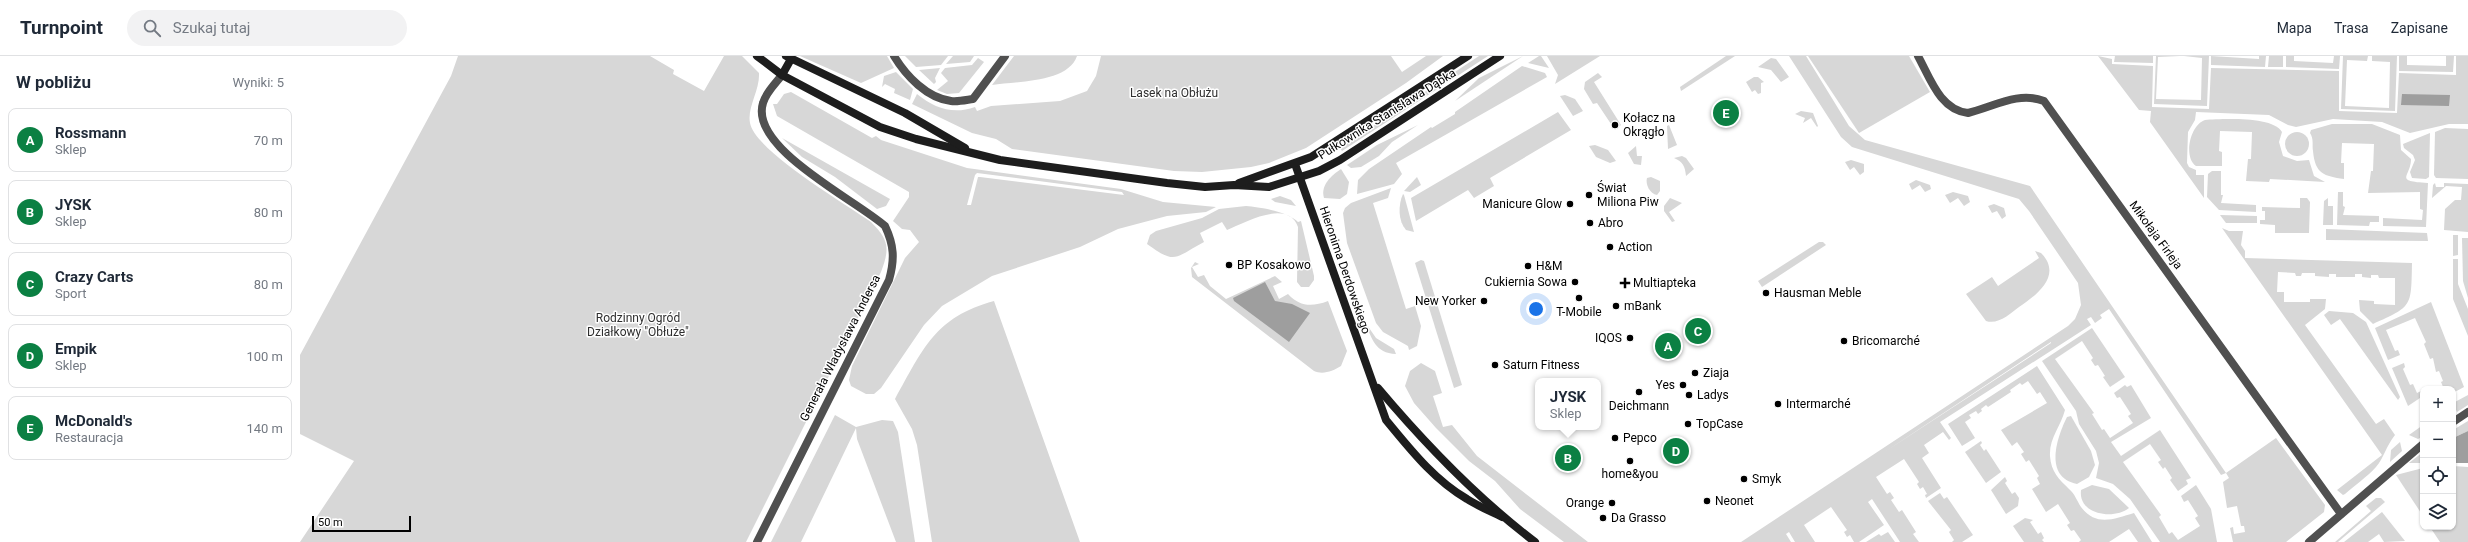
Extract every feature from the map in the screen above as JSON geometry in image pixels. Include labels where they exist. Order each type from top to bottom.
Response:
[{"type":"main road","name":"Pułkownika Stanisława Dąbka","points":[[757,56],[782,75],[880,127],[916,139],[1019,163],[1205,187],[1234,185],[1269,187],[1300,178],[1340,160],[1500,56]]},
{"type":"main road","name":"Pułkownika Stanisława Dąbka","points":[[1234,185],[1295,164],[1335,143],[1468,56]]},
{"type":"main road","name":"Pułkownika Stanisława Dąbka","points":[[782,75],[789,58],[905,113],[972,152]]},
{"type":"main road","name":"Hieronima Derdowskiego","points":[[1295,164],[1386,420],[1432,472],[1466,499],[1502,517]]},
{"type":"main road","name":"Hieronima Derdowskiego","points":[[1374,384],[1428,447],[1502,517],[1536,542]]},
{"type":"street","points":[[894,56],[900,67],[920,86],[937,98],[952,102],[973,99],[1005,56]]},
{"type":"street","name":"Mikołaja Firleja","points":[[1918,56],[1941,98],[1951,109],[1968,113],[2023,97],[2034,97],[2048,106],[2341,514]]},
{"type":"street","name":"Generała Władysława Andersa","points":[[757,542],[889,280],[894,257],[892,240],[885,226],[789,158],[770,135],[764,117],[763,104],[782,75]]},
{"type":"street","points":[[2456,420],[2468,412]]},
{"type":"street","points":[[2309,542],[2420,447]]},
{"type":"green space","name":"Rodzinny Ogród Działkowy \"Obłuże\"","points":[[458,56],[650,56],[674,70],[673,74],[704,91],[724,56],[742,56],[759,73],[758,86],[750,111],[750,123],[756,135],[784,162],[871,222],[884,239],[887,250],[881,272],[746,542],[300,542],[354,461],[300,434],[300,355],[451,76]]},
{"type":"green space","points":[[800,56],[887,56],[894,68],[861,83]]},
{"type":"green space","points":[[905,56],[948,56],[941,65],[916,67]]},
{"type":"green space","points":[[953,56],[974,56],[970,62],[946,64]]},
{"type":"green space","points":[[1014,56],[1077,56],[1072,65],[1052,76],[1027,81],[992,85]]},
{"type":"green space","name":"Lasek na Obłużu","points":[[1101,56],[1391,56],[1402,72],[1426,56],[1443,56],[1406,83],[1306,148],[1269,163],[1251,167],[1202,172],[1174,171],[1012,149],[996,139],[972,133],[912,104],[917,94],[930,103],[944,109],[951,110],[975,107],[977,111],[991,106],[1060,101],[1087,91],[1096,76]]},
{"type":"green space","points":[[1479,56],[1488,56],[1342,151],[1340,148]]},
{"type":"green space","points":[[1523,56],[1455,101],[1479,78]]},
{"type":"green space","points":[[1541,56],[1549,68],[1528,63]]},
{"type":"green space","points":[[1547,56],[1600,56],[1555,84],[1558,75]]},
{"type":"green space","points":[[1726,56],[1735,56],[1681,91],[1680,87]]},
{"type":"green space","points":[[1789,56],[1806,56],[1849,126],[1865,140],[2030,186],[2226,473],[2221,475],[2109,309],[2100,315],[2102,318],[2095,323],[2091,317],[2087,319],[2091,325],[1940,422],[1951,438],[1949,440],[1943,432],[1924,445],[1929,453],[1922,458],[1941,488],[1926,498],[1925,495],[1927,494],[1923,487],[1920,489],[1917,484],[1919,482],[1904,459],[1876,477],[1887,494],[1890,492],[1894,498],[1891,500],[1899,512],[1902,510],[1916,532],[1913,534],[1919,542],[1900,542],[1872,499],[1868,502],[1884,525],[1859,542],[1854,542],[1850,535],[1847,537],[1844,532],[1847,530],[1831,507],[1804,525],[1815,542],[1795,542],[1789,532],[1786,534],[1791,542],[1741,542],[2068,326],[2075,319],[2081,305],[2078,283],[2029,211],[2019,199],[1852,147],[1841,137]],"holes":[[[2051,342],[2051,343],[1883,453]]]},
{"type":"green space","points":[[1808,56],[1909,56],[1930,92],[1859,133]]},
{"type":"green space","points":[[2098,56],[2112,59],[2112,64],[2153,66],[2152,107],[2209,109],[2211,68],[2339,71],[2339,111],[2397,113],[2399,73],[2456,75],[2456,56],[2468,56],[2468,124],[2449,124],[2410,133],[2382,122],[2333,119],[2296,127],[2288,125],[2269,115],[2196,112],[2195,120],[2188,132],[2187,163],[2189,167],[2196,170],[2196,175],[2204,175],[2204,198],[2150,122],[2151,111],[2139,110]]},
{"type":"green space","points":[[2115,56],[2153,56],[2153,63],[2114,62]]},
{"type":"green space","points":[[2156,56],[2180,56],[2158,57],[2156,99],[2201,100],[2202,58],[2184,56],[2209,56],[2207,106],[2154,104]]},
{"type":"green space","points":[[2211,56],[2259,59],[2259,56],[2266,56],[2265,67],[2211,65]]},
{"type":"green space","points":[[2269,56],[2283,56],[2283,67],[2268,67]]},
{"type":"green space","points":[[2286,56],[2294,56],[2294,61],[2333,63],[2334,56],[2340,56],[2339,69],[2286,67]]},
{"type":"green space","points":[[2343,56],[2368,56],[2367,61],[2347,60],[2345,106],[2389,108],[2390,62],[2372,61],[2372,56],[2397,56],[2395,111],[2341,109]]},
{"type":"green space","points":[[2399,56],[2407,56],[2407,65],[2446,66],[2446,56],[2454,56],[2453,72],[2399,71]]},
{"type":"green space","points":[[978,58],[984,62],[959,93],[947,94],[937,90],[948,81],[941,73],[945,68],[972,65]]},
{"type":"green space","points":[[1771,58],[1776,59],[1789,77],[1781,82],[1771,70],[1758,67]]},
{"type":"green space","points":[[1522,66],[1545,73],[1547,77],[1396,163],[1402,174],[1394,184],[1357,194],[1358,180],[1369,169],[1431,127],[1432,128],[1455,114],[1455,112]]},
{"type":"green space","points":[[940,68],[934,84],[919,70]]},
{"type":"green space","points":[[896,72],[913,89],[910,100],[894,93],[895,89],[885,84],[882,87],[884,76]]},
{"type":"green space","points":[[1598,73],[1602,77],[1594,82],[1621,125],[1615,130],[1597,103],[1593,104],[1584,89],[1585,82]]},
{"type":"green space","points":[[1754,77],[1758,77],[1764,82],[1761,83],[1761,93],[1758,94],[1755,90],[1752,92],[1746,82]]},
{"type":"green space","points":[[791,92],[872,138],[876,136],[881,140],[967,168],[1121,189],[1163,202],[1216,207],[1206,212],[1167,216],[1118,229],[1080,247],[992,276],[942,306],[924,325],[881,388],[874,394],[866,394],[851,386],[849,380],[852,366],[905,258],[919,242],[910,230],[902,229],[893,221],[909,197],[909,192],[777,116],[773,104],[777,104],[784,94]],"holes":[[[977,173],[1122,192],[1124,195],[978,177],[971,205],[967,205],[975,175]]]},
{"type":"green space","points":[[1565,95],[1575,99],[1583,111],[1573,116],[1560,96]]},
{"type":"green space","points":[[1801,111],[1813,113],[1818,126],[1817,127],[1811,118],[1803,123],[1805,118],[1795,114]]},
{"type":"green space","points":[[1558,112],[1571,130],[1490,178],[1494,186],[1474,198],[1468,190],[1416,221],[1411,198]]},
{"type":"green space","points":[[2223,119],[2258,121],[2269,123],[2277,127],[2282,132],[2279,142],[2283,156],[2297,161],[2309,160],[2314,176],[2325,182],[2270,179],[2269,182],[2246,181],[2248,159],[2251,159],[2252,132],[2220,131],[2219,151],[2222,152],[2222,166],[2196,166],[2192,162],[2190,156],[2190,142],[2195,128],[2205,120]]},
{"type":"green space","points":[[2332,124],[2372,124],[2400,135],[2401,150],[2411,159],[2406,177],[2407,179],[2411,181],[2428,183],[2426,227],[2383,226],[2383,218],[2422,220],[2423,210],[2420,209],[2420,192],[2368,193],[2371,171],[2373,171],[2374,144],[2342,143],[2341,163],[2344,163],[2344,179],[2331,177],[2318,169],[2314,159],[2310,133],[2311,130]]},
{"type":"green space","points":[[1418,125],[1392,142],[1379,156],[1361,167],[1351,168],[1347,165],[1377,145]]},
{"type":"green space","points":[[1669,125],[1677,145],[1668,149],[1667,126]]},
{"type":"green space","points":[[2445,128],[2468,129],[2468,179],[2436,178],[2434,175],[2435,132]]},
{"type":"green space","points":[[2297,132],[2306,135],[2309,144],[2306,153],[2297,156],[2288,153],[2285,144],[2288,135]]},
{"type":"green space","points":[[2430,133],[2429,177],[2426,179],[2412,178],[2410,172],[2415,160],[2413,155],[2404,148],[2403,144]]},
{"type":"green space","points":[[782,138],[890,199],[886,206],[877,209],[835,177],[802,157]]},
{"type":"green space","points":[[1595,145],[1608,150],[1616,161],[1610,163],[1596,157],[1589,146]]},
{"type":"green space","points":[[1636,146],[1637,156],[1642,156],[1641,165],[1634,164],[1628,153]]},
{"type":"green space","points":[[1682,156],[1686,158],[1694,169],[1686,176],[1683,165],[1680,161],[1674,158]]},
{"type":"green space","points":[[1851,160],[1864,164],[1864,172],[1860,175],[1854,167],[1850,170],[1845,162]]},
{"type":"green space","points":[[1341,169],[1349,182],[1347,194],[1340,199],[1324,198],[1323,193],[1325,185],[1334,174]]},
{"type":"green space","points":[[2212,171],[2221,171],[2221,195],[2223,195],[2221,203],[2256,205],[2256,212],[2219,210],[2207,197],[2208,174]]},
{"type":"green space","points":[[1417,177],[1421,185],[1410,192],[1404,191]]},
{"type":"green space","points":[[1651,177],[1660,181],[1660,191],[1657,195],[1652,193],[1647,186],[1647,178]]},
{"type":"green space","points":[[1916,180],[1930,185],[1931,189],[1925,192],[1920,185],[1912,190],[1909,184]]},
{"type":"green space","points":[[2435,183],[2436,187],[2444,187],[2444,183],[2468,184],[2468,232],[2444,230],[2445,209],[2455,200],[2461,200],[2462,187],[2446,186],[2432,198],[2433,185]]},
{"type":"green space","points":[[1391,188],[1388,198],[1373,203],[1406,309],[1415,306],[1421,326],[1417,346],[1409,350],[1408,346],[1383,332],[1376,323],[1347,243],[1343,213],[1345,208],[1351,203]]},
{"type":"green space","points":[[1953,192],[1968,196],[1970,202],[1964,206],[1958,198],[1950,203],[1945,195]]},
{"type":"green space","points":[[2338,192],[2343,192],[2343,206],[2345,207],[2343,215],[2379,216],[2379,222],[2370,222],[2369,226],[2337,225]]},
{"type":"green space","points":[[1403,194],[1414,232],[1406,230],[1401,222],[1400,203]]},
{"type":"green space","points":[[1280,196],[1291,200],[1296,206],[1275,202],[1271,199]]},
{"type":"green space","points":[[1670,198],[1682,203],[1669,212],[1675,221],[1672,222],[1664,211],[1664,206]]},
{"type":"green space","points":[[2300,198],[2307,198],[2310,202],[2309,233],[2275,233],[2275,225],[2260,224],[2260,220],[2265,220],[2265,211],[2262,211],[2262,207],[2300,208]]},
{"type":"green space","points":[[2328,198],[2328,206],[2333,206],[2333,225],[2323,225],[2324,201]]},
{"type":"green space","points":[[1994,204],[2004,208],[2006,216],[2002,219],[1997,211],[1992,213],[1988,206]]},
{"type":"green space","points":[[1246,206],[1285,214],[1276,213],[1254,218],[1227,230],[1222,222],[1200,233],[1204,242],[1175,257],[1164,255],[1147,244],[1150,235],[1156,231],[1202,218],[1219,209]]},
{"type":"green space","points":[[1285,214],[1294,218],[1298,222],[1301,221],[1314,276],[1314,280],[1309,287],[1301,287],[1297,282],[1298,227],[1293,219]]},
{"type":"green space","points":[[2220,215],[2257,216],[2257,223],[2226,223]]},
{"type":"green space","points":[[2222,228],[2229,231],[2243,231],[2241,245],[2245,251],[2245,258],[2412,263],[2410,297],[2407,303],[2396,313],[2373,324],[2360,311],[2359,300],[2374,301],[2374,304],[2395,305],[2395,278],[2379,278],[2378,275],[2371,275],[2371,278],[2362,277],[2362,274],[2355,274],[2355,277],[2336,277],[2336,274],[2329,274],[2329,277],[2315,276],[2315,273],[2302,273],[2301,276],[2296,276],[2295,273],[2278,272],[2277,292],[2284,292],[2284,302],[2310,302],[2310,299],[2326,299],[2325,309],[2305,325],[2376,424],[2384,419],[2395,435],[2376,467],[2365,478],[2343,495],[2337,490],[2382,455]]},
{"type":"green space","points":[[2326,229],[2427,233],[2428,241],[2326,240]]},
{"type":"green space","points":[[2453,235],[2458,235],[2458,255],[2453,256]]},
{"type":"green space","points":[[2462,238],[2468,238],[2468,298],[2463,281]]},
{"type":"green space","points":[[1819,242],[1823,242],[1826,245],[1762,287],[1758,281]]},
{"type":"green space","points":[[2035,251],[2041,253],[2047,261],[2049,269],[2045,284],[2033,297],[2008,316],[1995,321],[1986,321],[1966,294],[1992,277],[1998,286],[2039,258]]},
{"type":"green space","points":[[2453,259],[2458,259],[2458,284],[2468,309],[2468,336],[2453,299]]},
{"type":"green space","points":[[1421,260],[1424,261],[1462,385],[1454,388],[1415,263]]},
{"type":"green space","points":[[1195,262],[1199,264],[1192,267],[1198,277],[1204,275],[1210,286],[1226,299],[1275,276],[1282,282],[1273,286],[1279,299],[1288,294],[1297,301],[1306,305],[1328,301],[1347,351],[1341,366],[1328,372],[1321,373],[1314,371],[1192,277],[1191,268]]},
{"type":"green space","points":[[994,301],[1080,542],[932,542],[917,445],[912,429],[895,399],[923,350],[944,326],[958,316],[974,308]]},
{"type":"green space","points":[[2431,302],[2464,387],[2456,391],[2456,386],[2443,386],[2441,382],[2443,381],[2439,371],[2436,372],[2433,358],[2430,359],[2424,344],[2426,342],[2415,318],[2386,330],[2395,351],[2398,350],[2400,355],[2388,360],[2375,328]]},
{"type":"green space","points":[[2329,311],[2353,313],[2366,322],[2400,397],[2398,400],[2340,319],[2331,325],[2324,315]]},
{"type":"green space","points":[[1365,322],[1376,338],[1394,349],[1396,354],[1383,351],[1375,344]]},
{"type":"green space","points":[[2092,328],[2125,377],[2110,387],[2103,377],[2105,376],[2098,365],[2095,366],[2091,360],[2093,358],[2082,341],[2055,359],[2094,413],[2092,414],[2102,430],[2104,429],[2110,438],[2133,423],[2128,416],[2131,414],[2120,397],[2117,398],[2114,393],[2125,385],[2127,387],[2131,385],[2151,418],[2111,442],[2121,456],[2160,430],[2191,478],[2186,480],[2188,484],[2178,491],[2170,480],[2172,478],[2165,467],[2163,469],[2158,462],[2161,460],[2150,444],[2123,462],[2161,515],[2159,517],[2169,534],[2172,532],[2178,540],[2200,526],[2195,518],[2198,516],[2188,500],[2184,502],[2181,496],[2196,485],[2211,509],[2217,542],[2160,542],[2130,499],[2113,484],[2096,478],[2099,463],[2096,451],[2079,424],[2076,411],[2042,361]]},
{"type":"green space","points":[[1421,363],[1435,371],[1442,393],[1433,396],[1443,427],[1452,425],[1477,456],[1588,542],[1564,542],[1520,509],[1495,481],[1469,461],[1436,428],[1414,403],[1405,386],[1410,371]]},
{"type":"green space","points":[[2404,363],[2405,367],[2403,369],[2410,385],[2413,384],[2417,393],[2420,392],[2420,398],[2408,406],[2392,368]]},
{"type":"green space","points":[[2037,366],[2065,410],[2051,443],[2050,450],[2051,462],[2056,475],[2073,493],[2081,507],[2093,517],[2106,520],[2134,513],[2152,542],[2138,542],[2129,529],[2109,542],[2079,542],[2081,540],[2074,530],[2071,531],[2067,525],[2070,523],[2058,504],[2046,512],[2032,489],[2040,484],[2037,478],[2039,476],[2029,460],[2026,462],[2021,454],[2024,452],[2017,442],[2012,446],[2001,430],[2047,403],[2040,392],[2037,394],[2028,381],[2022,385],[2020,383],[2010,390],[2011,392],[1988,407],[1986,405],[1978,414],[1976,411],[1969,415],[1971,418],[1965,422],[1975,438],[1962,446],[1948,424]]},
{"type":"green space","points":[[2468,395],[2468,405],[2457,412],[2456,401]]},
{"type":"green space","points":[[835,415],[856,427],[882,420],[893,421],[898,432],[915,542],[896,542],[857,439],[856,428],[801,542],[771,542]]},
{"type":"green space","points":[[2071,416],[2091,451],[2095,465],[2089,477],[2077,484],[2066,480],[2056,465],[2057,445],[2063,425],[2067,417]]},
{"type":"green space","points":[[2468,421],[2468,431],[2456,437],[2456,428]]},
{"type":"green space","points":[[2420,427],[2420,438],[2418,439],[2409,435]]},
{"type":"green space","points":[[2276,438],[2325,505],[2324,512],[2286,542],[2233,542],[2230,528],[2233,527],[2234,534],[2245,532],[2244,526],[2241,526],[2237,506],[2227,508],[2223,482],[2229,478],[2226,473]]},
{"type":"green space","points":[[1981,441],[1982,443],[1980,445],[1984,451],[1986,449],[2001,472],[1986,483],[1965,452]]},
{"type":"green space","points":[[2400,442],[2402,451],[2390,462],[2391,450]]},
{"type":"green space","points":[[2420,454],[2420,463],[2409,463]]},
{"type":"green space","points":[[2456,466],[2468,467],[2468,542],[2440,542],[2432,530],[2456,530]]},
{"type":"green space","points":[[2420,469],[2420,511],[2396,475]]},
{"type":"green space","points":[[2005,477],[2007,481],[2005,483],[2012,494],[2015,492],[2019,498],[2018,506],[2006,514],[1991,490]]},
{"type":"green space","points":[[2092,485],[2109,489],[2129,508],[2123,512],[2115,514],[2098,513],[2091,510],[2085,505],[2081,490]]},
{"type":"green space","points":[[1940,493],[1944,499],[1947,497],[1973,535],[1962,542],[1952,542],[1954,540],[1949,532],[1951,530],[1928,501]]},
{"type":"green space","points":[[2376,498],[2381,498],[2385,502],[2338,542],[2335,542],[2371,511],[2366,506]]},
{"type":"green space","points":[[2382,512],[2405,541],[2384,542],[2379,534],[2368,542],[2344,542]]},
{"type":"green space","points":[[2025,518],[2033,520],[2030,522],[2038,534],[2041,532],[2044,538],[2042,540],[2044,542],[2024,542],[2013,526]]},
{"type":"green space","points":[[1888,532],[1895,542],[1866,542],[1879,534],[1881,536]]},
{"type":"shaded area","points":[[2402,94],[2450,95],[2449,106],[2401,105]]},
{"type":"shaded area","points":[[1265,282],[1275,301],[1292,304],[1310,313],[1289,342],[1234,301],[1233,298]]},
{"type":"shaded area","points":[[2468,431],[2468,463],[2456,463],[2456,437]]},
{"type":"place","name":"McDonald's","points":[[1726,113]]},
{"type":"place","name":"Kołacz na Okrągło","points":[[1615,125]]},
{"type":"place","name":"Świat Miliona Piw","points":[[1589,195]]},
{"type":"place","name":"Manicure Glow","points":[[1570,204]]},
{"type":"place","name":"Abro","points":[[1590,223]]},
{"type":"place","name":"Action","points":[[1610,247]]},
{"type":"place","name":"BP Kosakowo","points":[[1229,265]]},
{"type":"place","name":"H&M","points":[[1528,266]]},
{"type":"place","name":"Cukiernia Sowa","points":[[1575,282]]},
{"type":"place","name":"Multiapteka","points":[[1625,283]]},
{"type":"place","name":"Hausman Meble","points":[[1766,293]]},
{"type":"place","name":"T-Mobile","points":[[1579,298]]},
{"type":"place","name":"New Yorker","points":[[1484,301]]},
{"type":"place","name":"mBank","points":[[1616,306]]},
{"type":"place","name":"Crazy Carts","points":[[1698,331]]},
{"type":"place","name":"IQOS","points":[[1630,338]]},
{"type":"place","name":"Bricomarché","points":[[1844,341]]},
{"type":"place","name":"Rossmann","points":[[1668,346]]},
{"type":"place","name":"Saturn Fitness","points":[[1495,365]]},
{"type":"place","name":"Ziaja","points":[[1695,373]]},
{"type":"place","name":"Yes","points":[[1683,385]]},
{"type":"place","name":"Deichmann","points":[[1639,392]]},
{"type":"place","name":"Ladys","points":[[1689,395]]},
{"type":"place","name":"Intermarché","points":[[1778,404]]},
{"type":"place","name":"TopCase","points":[[1688,424]]},
{"type":"place","name":"Pepco","points":[[1615,438]]},
{"type":"place","name":"Empik","points":[[1676,451]]},
{"type":"place","name":"JYSK","points":[[1568,458]]},
{"type":"place","name":"home&you","points":[[1630,461]]},
{"type":"place","name":"Smyk","points":[[1744,479]]},
{"type":"place","name":"Neonet","points":[[1707,501]]},
{"type":"place","name":"Orange","points":[[1612,503]]},
{"type":"place","name":"Da Grasso","points":[[1603,518]]}]
